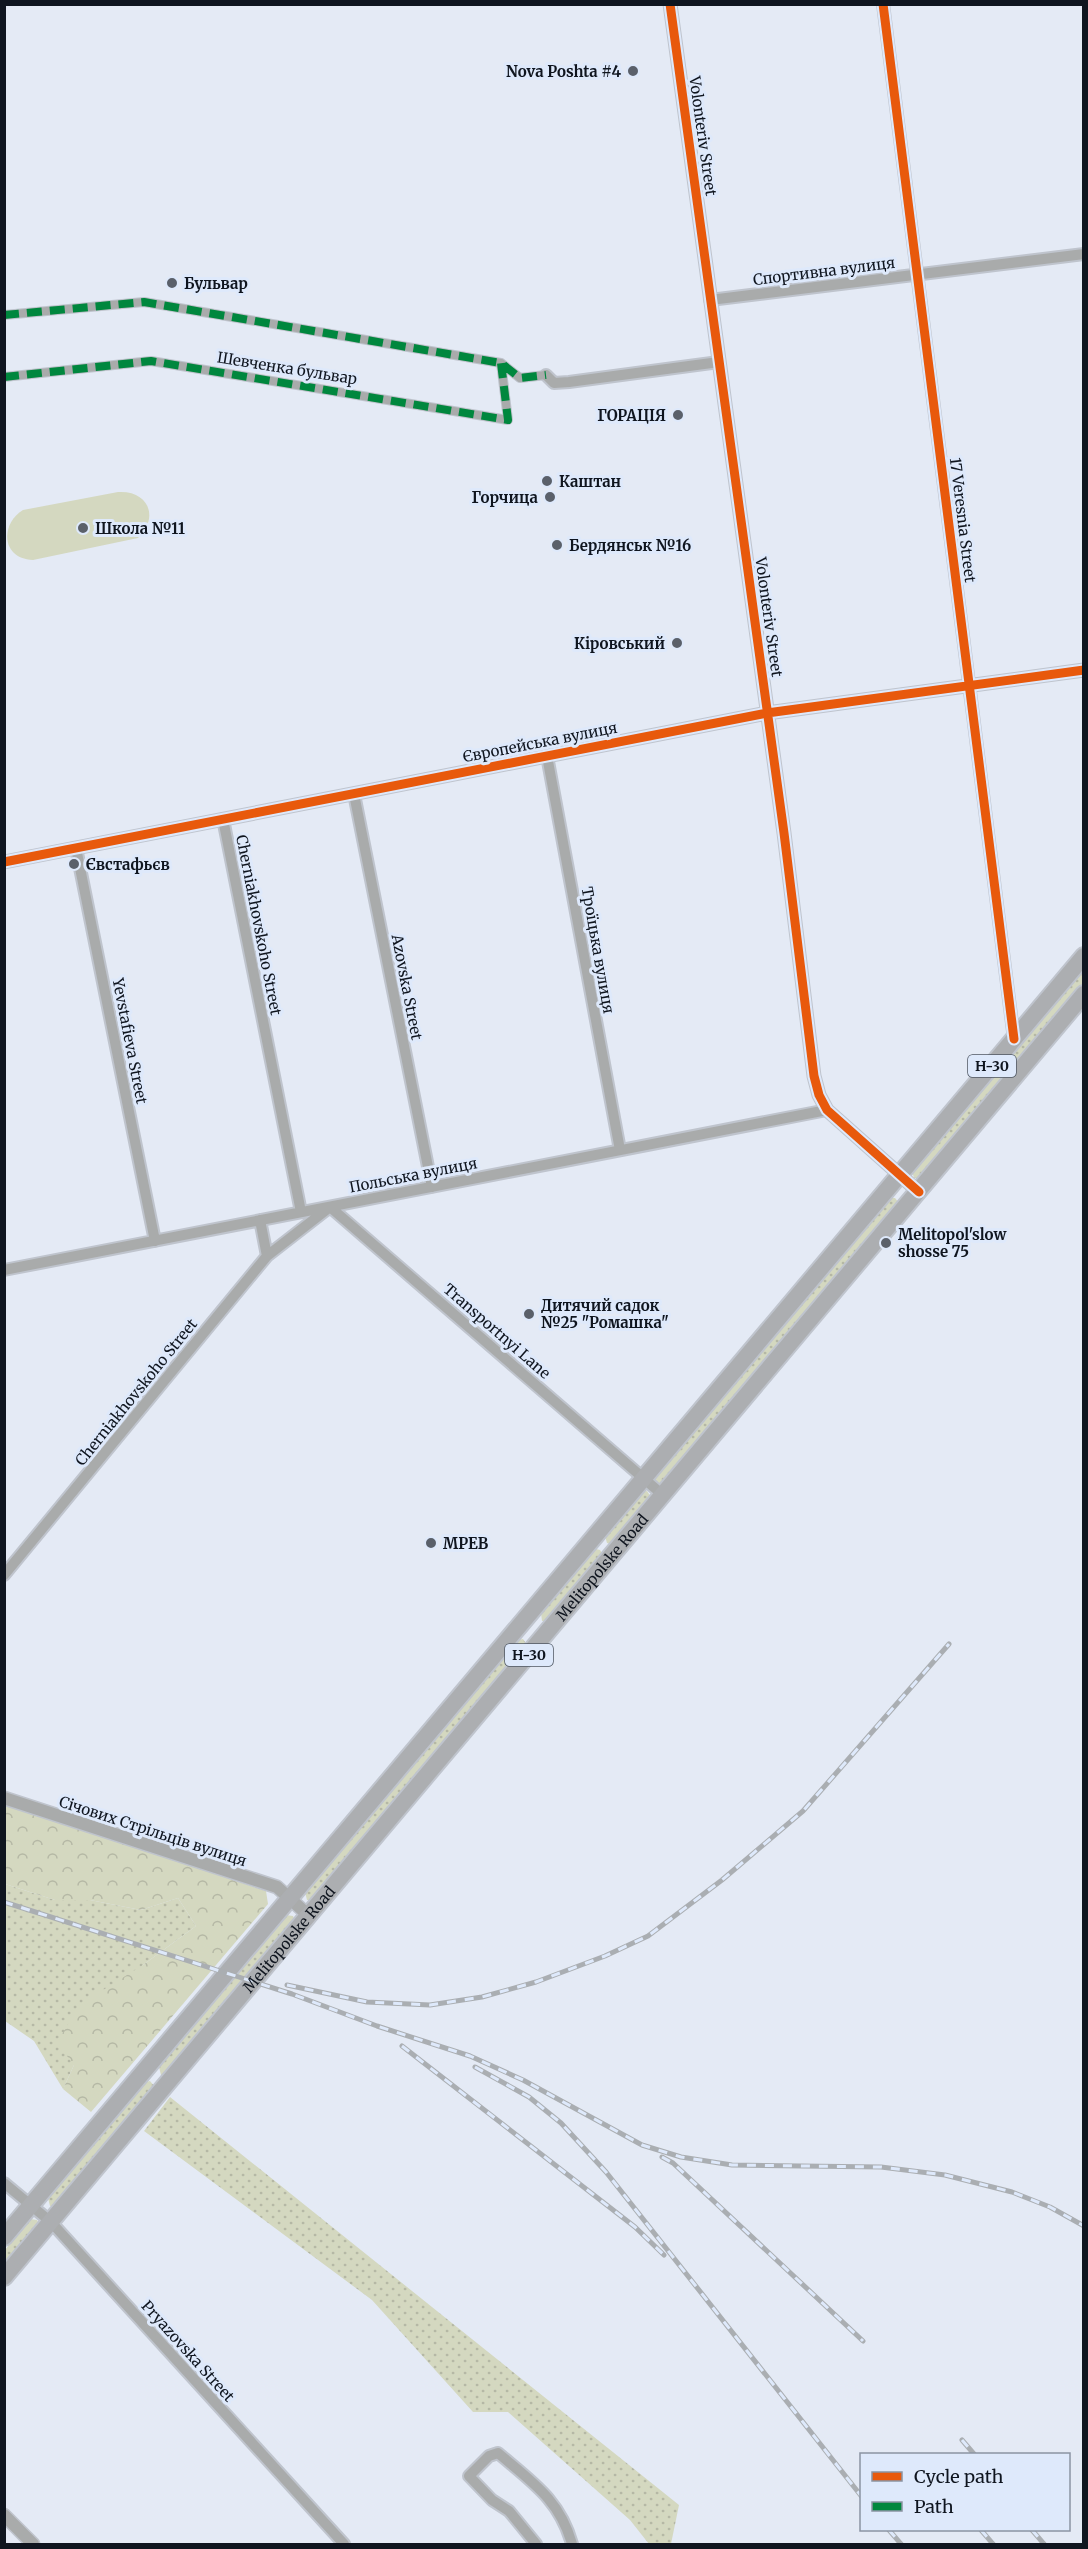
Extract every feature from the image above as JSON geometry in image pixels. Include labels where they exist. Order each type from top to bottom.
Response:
[{"type":"main road","name":"Melitopolske Road","points":[[4,2237],[1083,956]]},
{"type":"main road","name":"Melitopolske Road","points":[[4,2277],[664,1496],[1083,994]]},
{"type":"street","name":"Volonteriv Street","points":[[670,4],[814,1076],[819,1095],[827,1110],[919,1192]]},
{"type":"street","name":"17 Veresnia Street","points":[[883,4],[1014,1039]]},
{"type":"street","name":"Спортивна вулиця","points":[[710,300],[1083,254]]},
{"type":"street","points":[[4,315],[144,302],[501,363],[520,378],[546,375],[554,383],[719,362]]},
{"type":"street","name":"Шевченка бульвар","points":[[4,376],[151,361],[508,420],[501,363]]},
{"type":"street","name":"Європейська вулиця","points":[[4,862],[767,713],[1083,670]]},
{"type":"street","name":"Троїцька вулиця","points":[[547,756],[620,1150]]},
{"type":"street","name":"Azovska Street","points":[[354,794],[432,1187]]},
{"type":"street","name":"Cherniakhovskoho Street","points":[[223,819],[301,1212]]},
{"type":"street","name":"Yevstafieva Street","points":[[76,848],[155,1241]]},
{"type":"street","name":"Польська вулиця","points":[[5,1270],[827,1110]]},
{"type":"street","name":"Cherniakhovskoho Street","points":[[4,1575],[267,1256],[330,1207]]},
{"type":"street","name":"Transportnyi Lane","points":[[330,1207],[664,1496]]},
{"type":"street","points":[[260,1220],[267,1256]]},
{"type":"street","name":"Січових Стрільців вулиця","points":[[4,1798],[277,1887],[308,1915]]},
{"type":"street","name":"Pryazovska Street","points":[[4,2183],[51,2222],[344,2544]]},
{"type":"street","points":[[536,2544],[509,2511],[492,2500],[469,2476],[489,2456],[498,2453],[542,2489],[566,2522],[572,2544]]},
{"type":"street","points":[[4,2515],[33,2544]]},
{"type":"green space","points":[[118,492],[137,495],[148,506],[148,522],[138,538],[33,560],[22,558],[10,547],[7,540],[10,524],[23,510]]},
{"type":"green space","points":[[1083,967],[1083,985],[921,1178],[914,1178],[912,1171]]},
{"type":"green space","points":[[890,1198],[895,1198],[899,1203],[663,1484],[659,1486],[655,1483],[655,1477]]},
{"type":"green space","points":[[647,1491],[651,1497],[611,1544],[607,1543],[605,1536],[642,1492]]},
{"type":"green space","points":[[596,1549],[600,1550],[603,1555],[547,1621],[542,1621],[541,1613]]},
{"type":"green space","points":[[523,1639],[527,1645],[311,1900],[307,1900],[305,1892],[518,1640]]},
{"type":"green space","points":[[5,1803],[266,1891],[268,1904],[91,2112],[63,2089],[74,2065],[57,2043],[79,2005],[143,1965],[196,1926],[178,1898],[141,1910],[90,1900],[55,1900],[5,1884]]},
{"type":"green space","points":[[5,1884],[55,1900],[90,1900],[141,1910],[178,1898],[196,1926],[143,1965],[74,2065],[63,2089],[34,2041],[5,2021]]},
{"type":"green space","points":[[286,1915],[293,1916],[295,1921],[165,2075],[161,2075],[159,2067]]},
{"type":"green space","points":[[150,2081],[155,2087],[54,2206],[50,2206],[48,2198],[146,2082]]},
{"type":"green space","points":[[170,2097],[679,2505],[671,2544],[649,2544],[630,2520],[508,2412],[473,2412],[372,2300],[144,2131]]},
{"type":"green space","points":[[30,2219],[37,2220],[39,2224],[5,2268],[5,2250]]},
{"type":"railway","points":[[287,1985],[367,2002],[430,2005],[482,1997],[536,1982],[605,1956],[648,1936],[722,1880],[803,1811],[949,1644]]},
{"type":"railway","points":[[4,1902],[292,1994],[377,2026],[470,2056],[523,2080],[642,2145],[681,2157],[732,2165],[881,2167],[945,2175],[1012,2192],[1050,2207],[1084,2226]]},
{"type":"railway","points":[[402,2046],[635,2227],[664,2255]]},
{"type":"railway","points":[[475,2067],[529,2097],[561,2123],[606,2172],[860,2494]]},
{"type":"railway","points":[[662,2157],[673,2163],[863,2341]]},
{"type":"railway","points":[[962,2440],[973,2453]]},
{"type":"railway","points":[[890,2531],[901,2544]]},
{"type":"railway","points":[[982,2531],[993,2544]]},
{"type":"railway","points":[[1033,2531],[1044,2544]]},
{"type":"marked path","points":[[4,315],[144,302],[501,363],[520,378],[546,375]]},
{"type":"marked path","points":[[4,377],[151,361],[508,420],[501,363]]},
{"type":"cycle path","points":[[670,4],[784,833],[814,1076],[819,1095],[827,1110],[919,1192]]},
{"type":"cycle path","points":[[883,4],[1014,1039]]},
{"type":"cycle path","points":[[4,862],[767,713],[1084,670]]},
{"type":"place","name":"Nova Poshta #4","points":[[633,71]]},
{"type":"place","name":"Бульвар","points":[[172,283]]},
{"type":"place","name":"ГОРАЦІЯ","points":[[678,415]]},
{"type":"place","name":"Каштан","points":[[547,481]]},
{"type":"place","name":"Горчица","points":[[550,497]]},
{"type":"place","name":"Школа №11","points":[[83,528]]},
{"type":"place","name":"Бердянськ №16","points":[[557,545]]},
{"type":"place","name":"Кіровський","points":[[677,643]]},
{"type":"place","name":"Євстафьєв","points":[[74,864]]},
{"type":"place","name":"Melitopol'slow shosse 75","points":[[886,1243]]},
{"type":"place","name":"Дитячий садок №25 \"Ромашка\"","points":[[529,1314]]},
{"type":"place","name":"МРЕВ","points":[[431,1543]]}]
